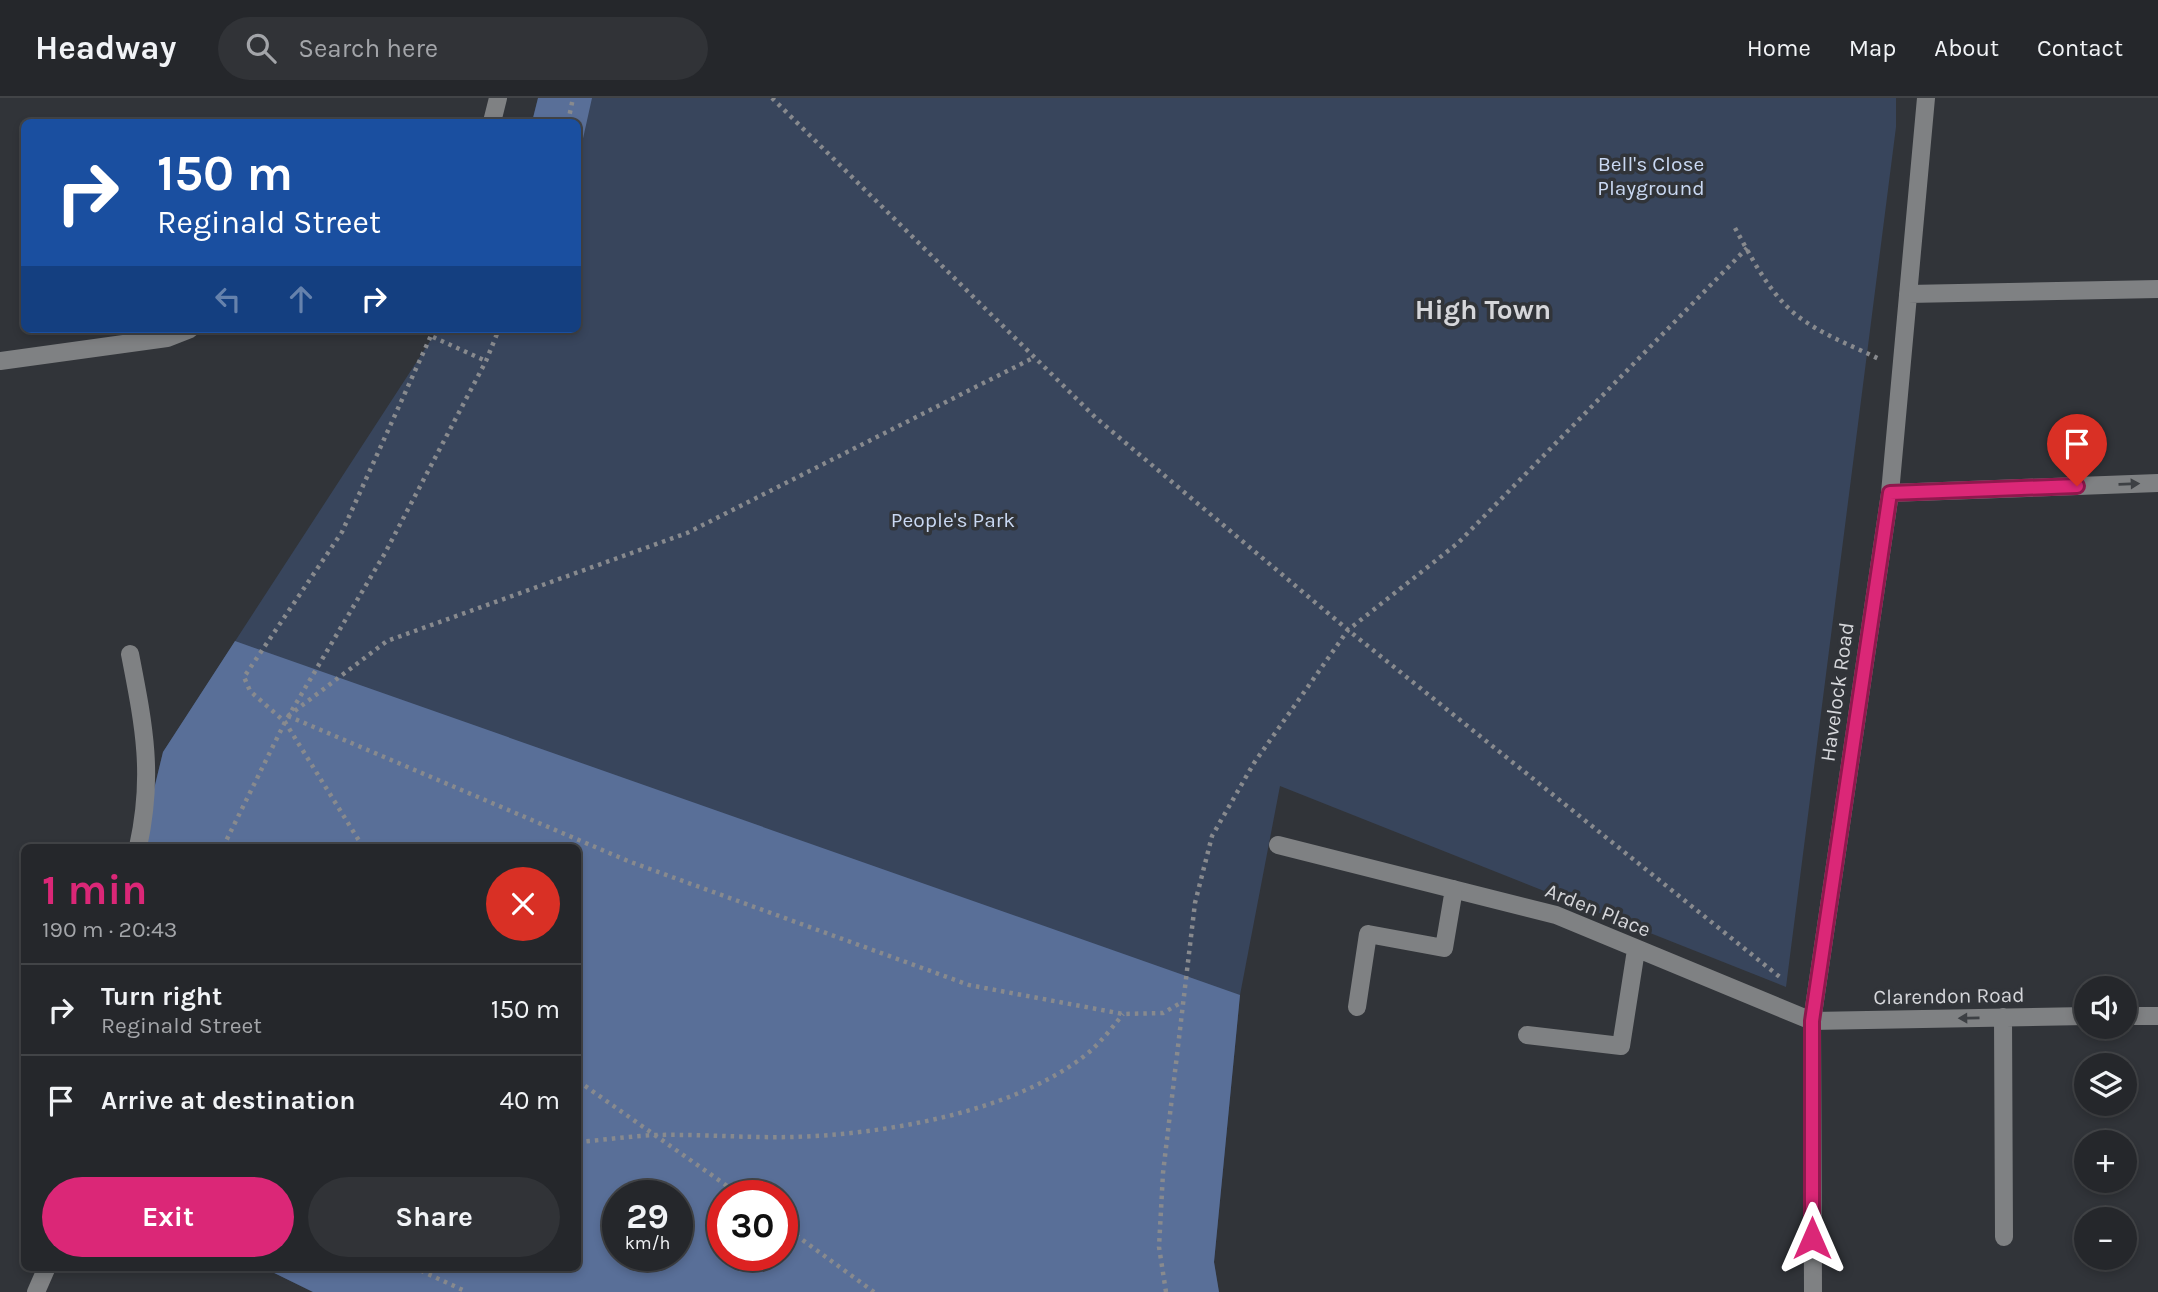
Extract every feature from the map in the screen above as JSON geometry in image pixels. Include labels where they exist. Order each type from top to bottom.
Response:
[{"type":"street","points":[[493,119],[498,98]]},
{"type":"street","name":"Havelock Road","points":[[1813,1292],[1813,1013],[1890,493],[1926,98]]},
{"type":"street","points":[[1908,294],[2158,289]]},
{"type":"street","points":[[0,361],[167,338],[180,333]]},
{"type":"street","points":[[1890,493],[2158,483]]},
{"type":"street","points":[[130,654],[147,743],[147,806],[139,844]]},
{"type":"street","name":"Arden Place","points":[[1278,845],[1556,915],[1636,950],[1813,1013]]},
{"type":"street","points":[[1357,1007],[1368,934],[1444,948],[1454,889]]},
{"type":"street","points":[[1527,1035],[1621,1046],[1636,950]]},
{"type":"street","name":"Clarendon Road","points":[[1813,1013],[2074,1016]]},
{"type":"street","points":[[2137,1016],[2158,1016]]},
{"type":"street","points":[[2003,1017],[2004,1237]]},
{"type":"street","points":[[36,1292],[45,1271]]},
{"type":"path","points":[[569,119],[573,98]]},
{"type":"path","points":[[772,98],[1096,418],[1348,630],[1813,1013]]},
{"type":"path","points":[[1735,228],[1778,295],[1805,322],[1902,370]]},
{"type":"path","points":[[1166,1292],[1159,1247],[1163,1172],[1195,904],[1212,836],[1254,763],[1348,630],[1458,543],[1746,248]]},
{"type":"path","points":[[361,844],[285,722],[250,691],[244,677],[342,532],[434,333]]},
{"type":"path","points":[[224,844],[288,716],[385,553],[486,361],[497,333]]},
{"type":"path","points":[[433,337],[486,361]]},
{"type":"path","points":[[288,716],[387,641],[687,533],[1033,358]]},
{"type":"path","points":[[288,716],[628,860],[969,985],[1123,1014],[1163,1013],[1183,1001]]},
{"type":"path","points":[[581,1142],[656,1135],[790,1137],[841,1133],[918,1121],[963,1110],[1048,1079],[1099,1044],[1123,1014]]},
{"type":"path","points":[[581,1084],[719,1180]]},
{"type":"path","points":[[798,1237],[874,1292]]},
{"type":"path","points":[[422,1271],[467,1292]]},
{"type":"green space","name":"People's Park","points":[[538,98],[1896,98],[1896,127],[1786,987],[1280,786],[1240,995],[1214,1262],[1219,1292],[313,1292],[270,1271],[581,1271],[581,844],[141,844],[163,752],[435,333],[581,333],[581,119],[533,119]]},
{"type":"shaded area","points":[[538,98],[592,98],[581,148],[581,119],[533,119]]},
{"type":"shaded area","points":[[235,641],[1240,995],[1214,1262],[1219,1292],[313,1292],[270,1271],[581,1271],[581,844],[141,844],[163,752]]},
{"type":"district","name":"High Town","points":[[1483,309]]},
{"type":"route","points":[[1812,1238],[1812,1021],[1890,493],[2077,486]]},
{"type":"park label","name":"Bell's Close Playground","points":[[1651,176]]}]
